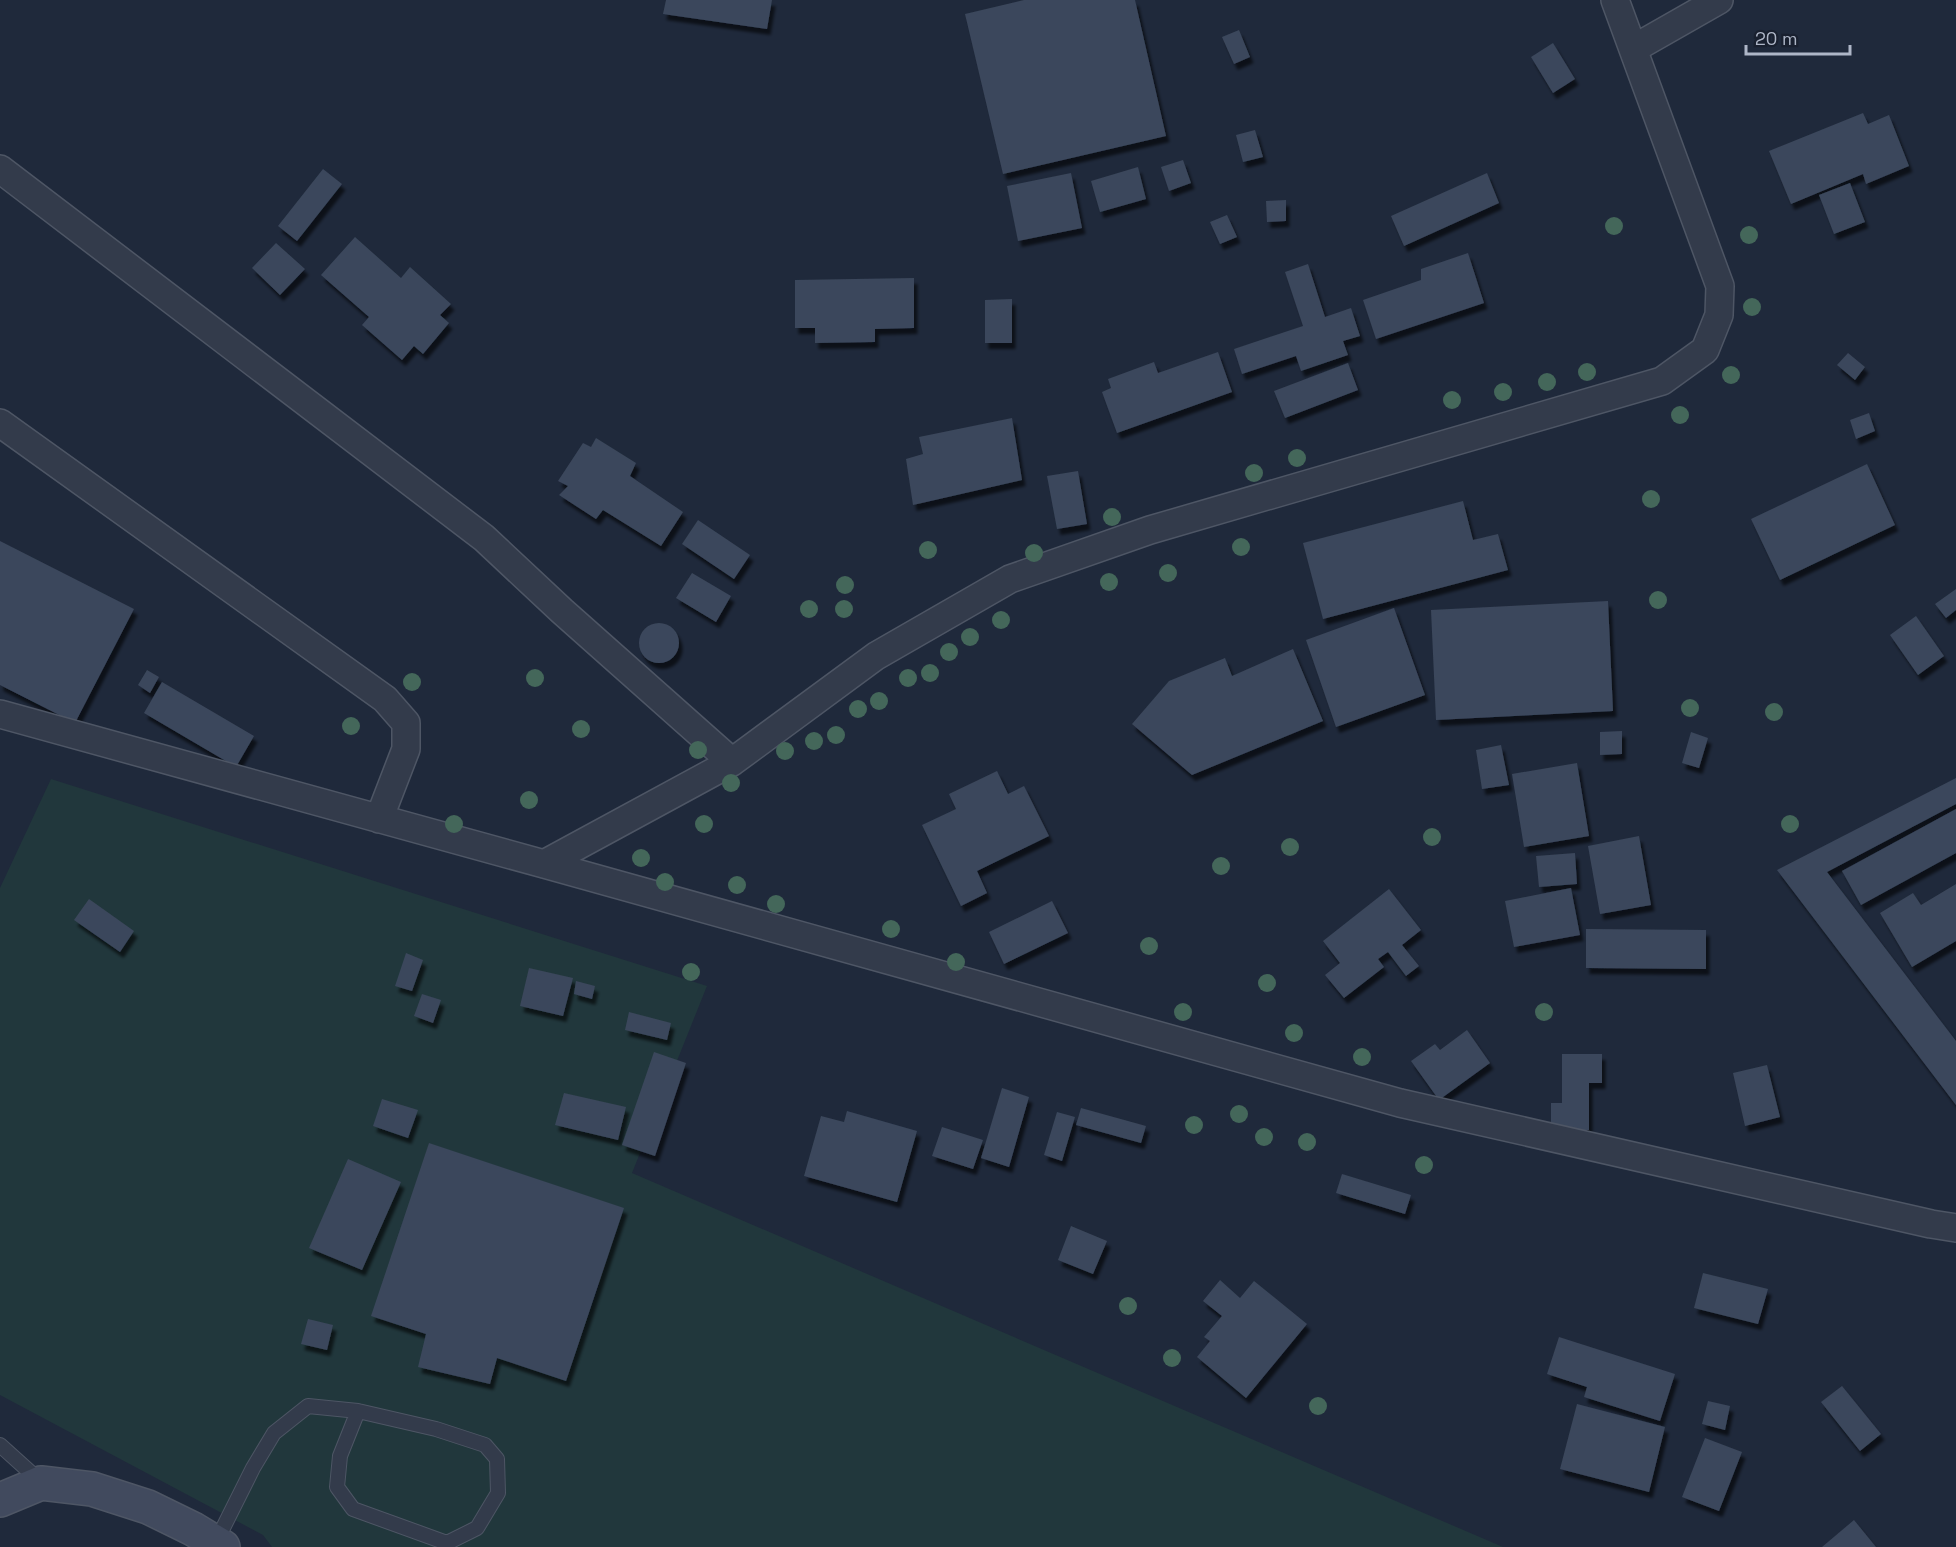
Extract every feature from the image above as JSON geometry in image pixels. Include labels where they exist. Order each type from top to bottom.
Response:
[{"type":"street","points":[[544,864],[732,762],[876,656],[1010,579],[1150,530],[1662,381],[1705,350],[1719,315],[1720,286],[1615,0]]},
{"type":"street","points":[[1633,49],[1719,0]]},
{"type":"street","points":[[0,169],[484,538],[562,611],[732,762]]},
{"type":"street","points":[[0,423],[386,699],[406,723],[406,748],[379,819]]},
{"type":"street","points":[[0,714],[1400,1104],[1956,1228]]},
{"type":"street","points":[[0,1500],[41,1483],[92,1489],[148,1507],[220,1545]]},
{"type":"lane","points":[[220,1545],[253,1468],[274,1433],[308,1406],[358,1411],[436,1429],[485,1445],[497,1460],[498,1493],[477,1528],[447,1543],[353,1509],[337,1487],[340,1456],[358,1411]]},
{"type":"lane","points":[[0,1445],[41,1483]]},
{"type":"green space","points":[[51,779],[707,986],[632,1173],[1503,1547],[272,1547],[263,1535],[0,1395],[0,888]]},
{"type":"building","points":[[666,0],[772,0],[767,29],[663,14]]},
{"type":"building","points":[[1024,0],[1135,0],[1166,136],[1003,174],[965,14]]},
{"type":"building","points":[[1239,30],[1250,57],[1234,64],[1222,37]]},
{"type":"building","points":[[1553,43],[1575,79],[1553,93],[1531,57]]},
{"type":"building","points":[[1863,113],[1868,124],[1889,115],[1909,166],[1866,184],[1863,174],[1791,204],[1769,151]]},
{"type":"building","points":[[1255,130],[1263,157],[1243,162],[1236,135]]},
{"type":"building","points":[[1183,160],[1191,183],[1169,191],[1161,167]]},
{"type":"building","points":[[1138,167],[1146,199],[1100,212],[1091,181]]},
{"type":"building","points":[[323,169],[342,184],[297,241],[278,226]]},
{"type":"building","points":[[1071,173],[1082,228],[1018,241],[1007,186]]},
{"type":"building","points":[[1487,173],[1499,203],[1404,246],[1391,216]]},
{"type":"building","points":[[1850,183],[1865,222],[1834,234],[1819,195]]},
{"type":"building","points":[[1286,200],[1286,221],[1267,222],[1266,201]]},
{"type":"building","points":[[1227,215],[1237,237],[1220,244],[1210,222]]},
{"type":"building","points":[[355,237],[401,278],[410,267],[451,304],[440,315],[449,323],[423,354],[414,346],[402,360],[362,325],[369,317],[321,275]]},
{"type":"building","points":[[276,243],[305,269],[280,295],[252,268]]},
{"type":"building","points":[[1468,253],[1484,303],[1376,339],[1363,300],[1421,280],[1421,269]]},
{"type":"building","points":[[1308,264],[1325,317],[1351,308],[1360,336],[1343,341],[1348,355],[1301,371],[1296,356],[1242,374],[1234,349],[1303,326],[1285,272]]},
{"type":"building","points":[[914,278],[914,328],[875,329],[875,342],[815,343],[815,328],[795,328],[795,280]]},
{"type":"building","points":[[1012,299],[1012,343],[985,343],[985,300]]},
{"type":"building","points":[[1218,352],[1232,392],[1117,433],[1102,392],[1111,388],[1108,379],[1154,362],[1158,373]]},
{"type":"building","points":[[1848,353],[1865,367],[1855,380],[1837,365]]},
{"type":"building","points":[[1348,363],[1358,390],[1285,418],[1274,391]]},
{"type":"building","points":[[1869,413],[1875,431],[1856,439],[1850,420]]},
{"type":"building","points":[[1012,418],[1022,480],[913,505],[906,459],[923,454],[919,437]]},
{"type":"building","points":[[596,438],[636,463],[630,476],[683,512],[661,546],[603,510],[596,519],[559,495],[568,486],[558,481],[583,443],[591,447]]},
{"type":"building","points":[[1867,464],[1895,525],[1780,580],[1751,519]]},
{"type":"building","points":[[1078,471],[1087,524],[1057,529],[1047,476]]},
{"type":"building","points":[[1463,501],[1473,540],[1498,534],[1508,570],[1323,619],[1303,543]]},
{"type":"building","points":[[698,520],[750,555],[734,579],[682,544]]},
{"type":"building","points":[[0,541],[134,609],[75,723],[0,685]]},
{"type":"building","points":[[692,573],[731,596],[716,622],[676,598]]},
{"type":"building","points":[[1956,589],[1956,610],[1946,618],[1935,604]]},
{"type":"building","points":[[1608,601],[1613,711],[1436,720],[1431,610]]},
{"type":"building","points":[[1394,608],[1425,695],[1336,727],[1306,640]]},
{"type":"building","points":[[1916,616],[1944,656],[1918,675],[1890,635]]},
{"type":"building","points":[[659,623],[667,624],[673,629],[678,635],[678,651],[673,657],[667,662],[659,663],[651,662],[645,657],[640,651],[639,643],[640,635],[645,629],[651,624]]},
{"type":"building","points":[[1293,649],[1323,721],[1192,775],[1132,724],[1169,681],[1225,658],[1232,676]]},
{"type":"building","points":[[147,670],[159,677],[150,693],[138,685]]},
{"type":"building","points":[[162,682],[254,736],[236,767],[144,713]]},
{"type":"building","points":[[1622,731],[1622,754],[1600,755],[1600,732]]},
{"type":"building","points":[[1691,732],[1708,738],[1699,768],[1682,763]]},
{"type":"building","points":[[1501,745],[1509,785],[1482,789],[1476,750]]},
{"type":"building","points":[[1577,763],[1589,836],[1524,847],[1512,774]]},
{"type":"building","points":[[997,771],[1008,794],[1024,786],[1049,836],[977,871],[987,893],[961,906],[922,825],[956,809],[949,794]]},
{"type":"building","points":[[1956,778],[1956,804],[1827,872],[1956,1041],[1956,1105],[1777,870]]},
{"type":"building","points":[[1956,809],[1956,853],[1861,905],[1842,871]]},
{"type":"building","points":[[1639,836],[1651,905],[1600,914],[1588,846]]},
{"type":"building","points":[[1575,853],[1577,884],[1539,887],[1536,856]]},
{"type":"building","points":[[1956,884],[1956,941],[1912,967],[1880,913],[1913,893],[1921,905]]},
{"type":"building","points":[[1571,888],[1580,935],[1514,947],[1505,901]]},
{"type":"building","points":[[1389,889],[1421,930],[1402,945],[1419,966],[1406,976],[1388,952],[1378,959],[1384,967],[1344,998],[1325,975],[1340,963],[1323,941]]},
{"type":"building","points":[[89,899],[134,931],[120,952],[74,920]]},
{"type":"building","points":[[1052,901],[1068,933],[1004,964],[989,932]]},
{"type":"building","points":[[1586,929],[1706,930],[1706,969],[1586,968]]},
{"type":"building","points":[[406,953],[423,960],[412,991],[395,986]]},
{"type":"building","points":[[529,968],[573,978],[563,1016],[520,1006]]},
{"type":"building","points":[[576,981],[595,986],[592,999],[574,994]]},
{"type":"building","points":[[422,994],[441,1000],[433,1023],[414,1016]]},
{"type":"building","points":[[629,1012],[671,1023],[667,1040],[625,1030]]},
{"type":"building","points":[[1467,1030],[1490,1063],[1439,1100],[1411,1061],[1435,1044],[1440,1050]]},
{"type":"building","points":[[654,1052],[686,1063],[655,1156],[622,1145]]},
{"type":"building","points":[[1562,1054],[1602,1054],[1602,1083],[1589,1083],[1589,1130],[1551,1130],[1551,1103],[1562,1103]]},
{"type":"building","points":[[1767,1065],[1780,1117],[1745,1126],[1733,1073]]},
{"type":"building","points":[[1002,1088],[1029,1097],[1009,1167],[981,1158]]},
{"type":"building","points":[[564,1093],[626,1107],[618,1140],[555,1125]]},
{"type":"building","points":[[382,1099],[418,1110],[408,1138],[373,1126]]},
{"type":"building","points":[[1081,1108],[1146,1126],[1141,1143],[1076,1125]]},
{"type":"building","points":[[847,1111],[917,1131],[897,1202],[804,1176],[821,1116],[844,1122]]},
{"type":"building","points":[[1057,1112],[1075,1117],[1062,1161],[1044,1155]]},
{"type":"building","points":[[942,1127],[983,1140],[973,1169],[932,1156]]},
{"type":"building","points":[[429,1143],[624,1208],[566,1381],[497,1358],[490,1384],[418,1367],[426,1334],[371,1316]]},
{"type":"building","points":[[348,1159],[401,1182],[362,1270],[309,1248]]},
{"type":"building","points":[[1342,1174],[1411,1195],[1405,1214],[1336,1193]]},
{"type":"building","points":[[1071,1226],[1107,1241],[1093,1274],[1058,1260]]},
{"type":"building","points":[[1703,1273],[1768,1289],[1758,1324],[1694,1308]]},
{"type":"building","points":[[1220,1280],[1240,1298],[1254,1281],[1307,1324],[1246,1398],[1197,1357],[1210,1341],[1204,1337],[1222,1316],[1203,1301]]},
{"type":"building","points":[[308,1319],[333,1325],[327,1350],[301,1344]]},
{"type":"building","points":[[1559,1337],[1675,1374],[1660,1421],[1584,1397],[1587,1387],[1547,1374]]},
{"type":"building","points":[[1842,1386],[1881,1434],[1860,1451],[1821,1402]]},
{"type":"building","points":[[1708,1401],[1730,1406],[1725,1430],[1702,1424]]},
{"type":"building","points":[[1577,1404],[1665,1427],[1649,1492],[1560,1469]]},
{"type":"building","points":[[1705,1438],[1742,1452],[1719,1511],[1682,1497]]},
{"type":"building","points":[[1854,1520],[1876,1547],[1822,1547]]}]
